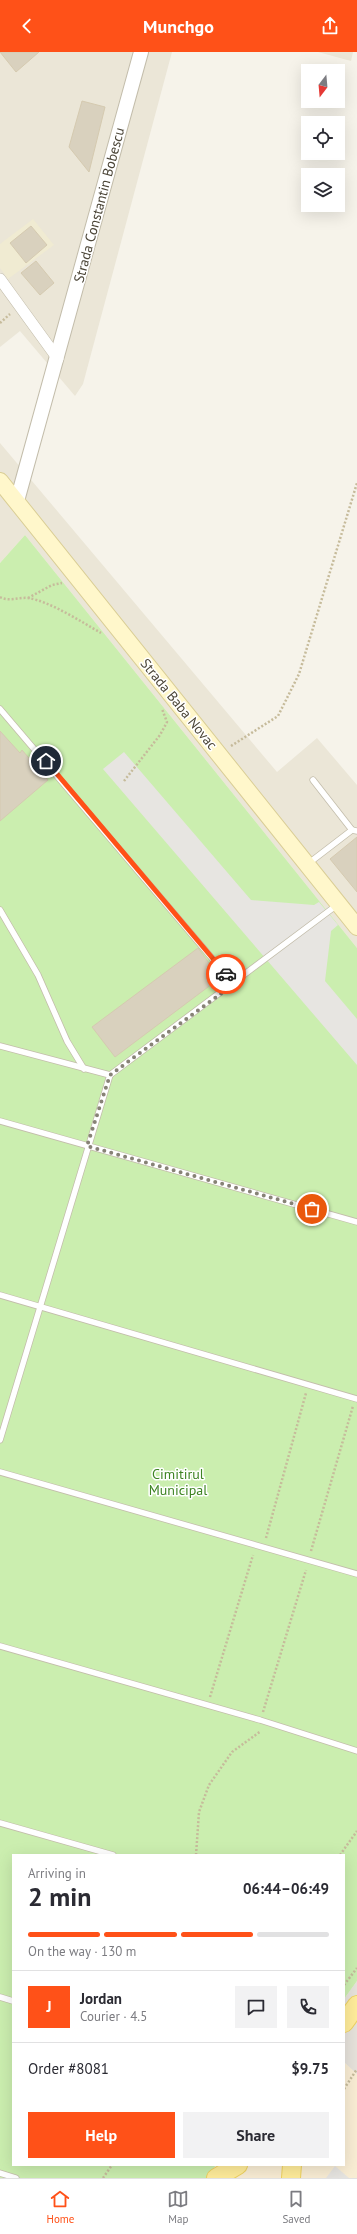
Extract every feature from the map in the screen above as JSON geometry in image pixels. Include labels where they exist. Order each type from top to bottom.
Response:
[{"type":"main road","name":"Strada Baba Novac","points":[[0,481],[357,927]]},
{"type":"main road","points":[[345,2022],[357,2005]]},
{"type":"main road","points":[[215,2178],[223,2166]]},
{"type":"main road","points":[[215,2178],[237,2166]]},
{"type":"main road","points":[[239,2166],[241,2178]]},
{"type":"street","name":"Strada Constantin Bobescu","points":[[17,501],[58,359],[141,52]]},
{"type":"street","points":[[0,279],[58,359]]},
{"type":"lane","points":[[0,709],[234,984]]},
{"type":"lane","points":[[307,864],[354,831],[313,780]]},
{"type":"lane","points":[[0,1440],[87,1146],[110,1075],[234,984],[339,904]]},
{"type":"lane","points":[[0,910],[38,975],[68,1041],[84,1069]]},
{"type":"lane","points":[[0,1046],[110,1075]]},
{"type":"lane","points":[[0,1121],[357,1222]]},
{"type":"lane","points":[[0,1295],[357,1398]]},
{"type":"lane","points":[[0,1472],[357,1574]]},
{"type":"lane","points":[[0,1646],[207,1705],[357,1751]]},
{"type":"lane","points":[[0,1823],[109,1854]]},
{"type":"lane","points":[[0,1998],[12,2001]]},
{"type":"lane","points":[[0,2173],[16,2178]]},
{"type":"path","points":[[218,754],[278,716],[299,674],[357,483]]},
{"type":"path","points":[[0,597],[6,600],[28,598],[52,585],[78,579]]},
{"type":"path","points":[[28,598],[67,613],[106,636]]},
{"type":"path","points":[[124,781],[160,735],[167,722],[161,708]]},
{"type":"path","points":[[264,1547],[308,1384]]},
{"type":"path","points":[[207,1705],[256,1545]]},
{"type":"path","points":[[196,1854],[199,1812],[209,1785],[232,1752],[271,1724]]},
{"type":"path","points":[[341,1854],[357,1831]]},
{"type":"path","points":[[345,1984],[357,1968]]},
{"type":"path","points":[[345,2087],[357,2069]]},
{"type":"path","points":[[103,2178],[111,2166]]},
{"type":"shaded area","points":[[0,52],[172,52],[83,384],[75,396],[20,331],[0,347]]},
{"type":"shaded area","points":[[318,52],[353,52],[351,61]]},
{"type":"shaded area","points":[[33,219],[54,245],[8,279],[0,268],[0,244]]},
{"type":"shaded area","points":[[0,443],[277,772],[317,738],[357,785],[357,948],[25,535],[0,563]]},
{"type":"shaded area","points":[[124,752],[251,900],[314,905],[319,902],[338,925],[331,931],[325,981],[357,1019],[357,1065],[103,769]]},
{"type":"shaded area","points":[[357,1981],[357,2074],[345,2063],[345,1998]]},
{"type":"shaded area","points":[[345,2063],[357,2074],[357,2178],[206,2178],[215,2166],[345,2166]]},
{"type":"shaded area","points":[[335,2166],[349,2178],[326,2178]]},
{"type":"green space","name":"Cimitirul Municipal","points":[[25,535],[357,948],[357,1981],[345,1998],[345,1854],[12,1854],[12,2166],[215,2166],[206,2178],[0,2178],[0,563]]},
{"type":"building","points":[[0,52],[39,52],[16,72]]},
{"type":"building","points":[[82,101],[105,107],[89,172],[69,147]]},
{"type":"building","points":[[31,226],[47,245],[26,263],[10,243]]},
{"type":"building","points":[[36,261],[54,283],[40,295],[21,273]]},
{"type":"building","points":[[0,731],[20,753],[22,750],[48,780],[0,821]]},
{"type":"building","points":[[357,837],[357,892],[330,859]]},
{"type":"building","points":[[198,948],[220,978],[115,1057],[92,1027]]},
{"type":"way so far","points":[[226,974],[234,984],[110,1075],[87,1146],[312,1209]]},
{"type":"route","points":[[46,761],[226,974]]}]
